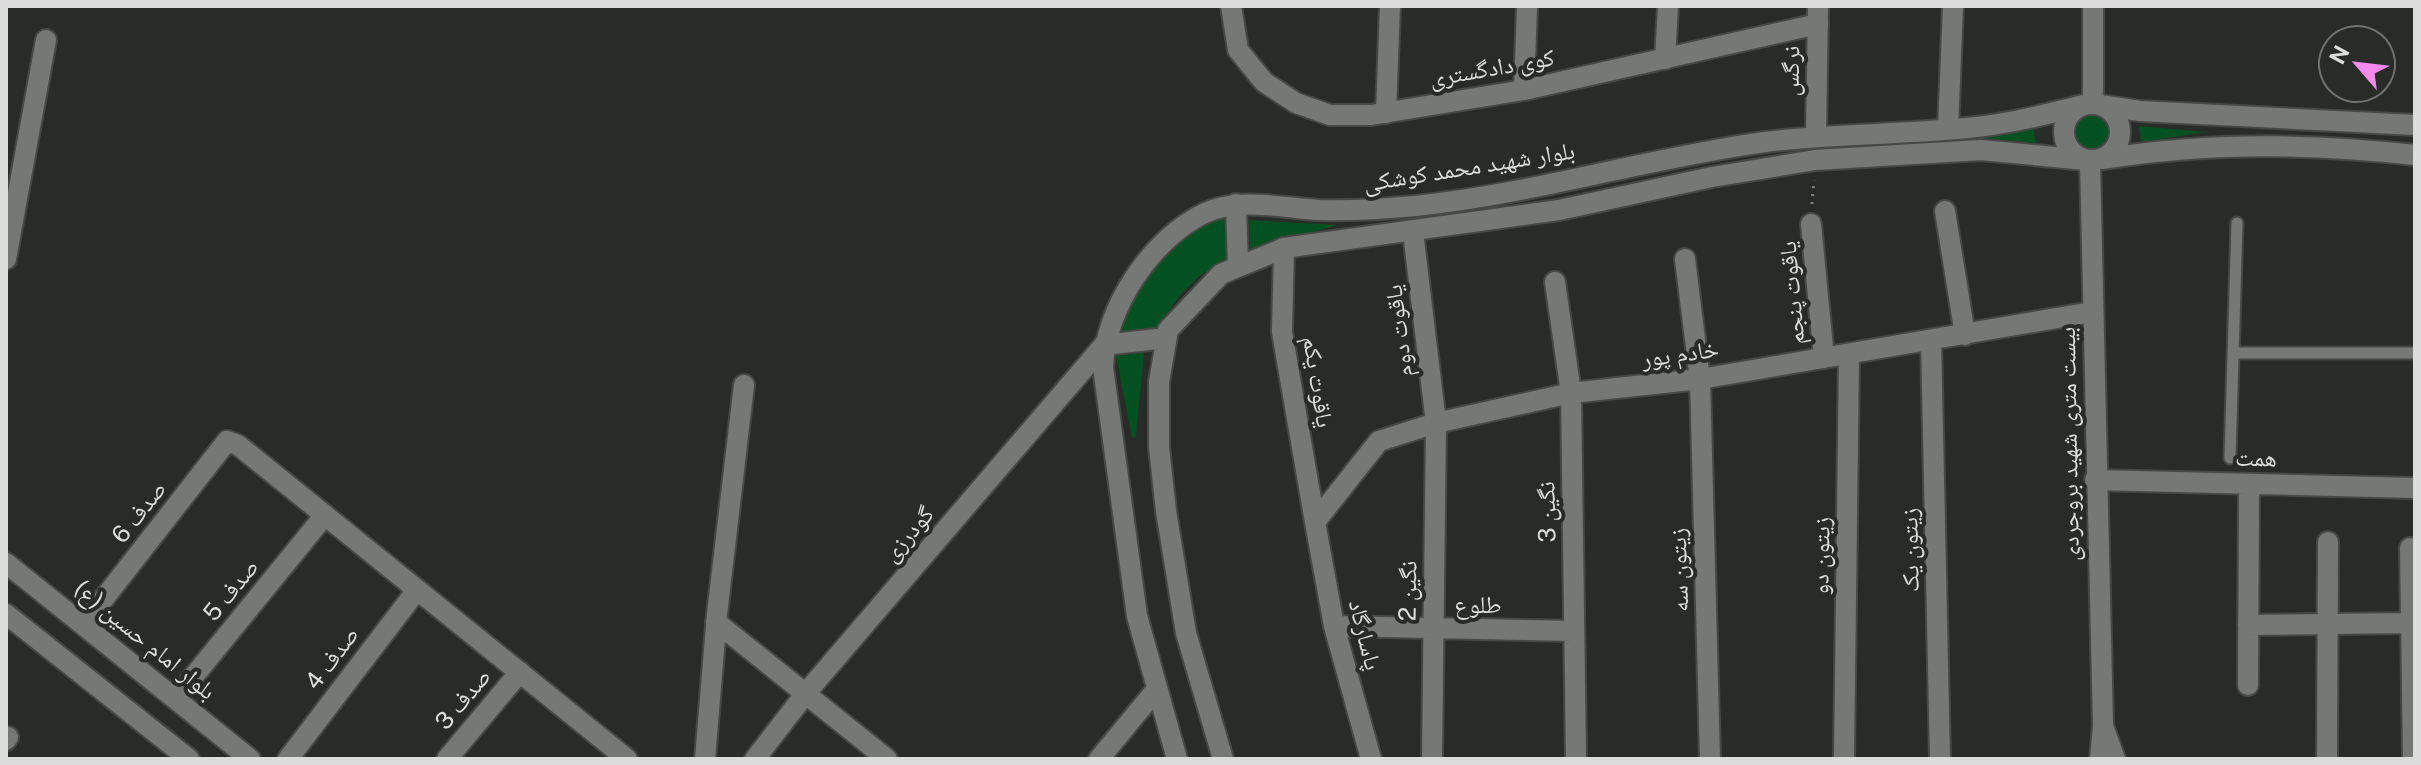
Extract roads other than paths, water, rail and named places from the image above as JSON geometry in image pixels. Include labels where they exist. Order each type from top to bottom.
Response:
[{"type":"street","name":"کوی دادگستری","points":[[1231,6],[1238,50],[1275,89],[1296,103],[1330,115],[1386,113],[1524,90],[1665,59],[1818,15]]},
{"type":"street","points":[[1386,113],[1390,6]]},
{"type":"street","points":[[1524,90],[1527,6]]},
{"type":"street","points":[[1665,59],[1668,6]]},
{"type":"street","points":[[1948,129],[1953,6]]},
{"type":"street","points":[[2093,6],[2094,104]]},
{"type":"street","name":"نرگس","points":[[1816,137],[1818,15]]},
{"type":"street","points":[[6,259],[15,170],[46,40]]},
{"type":"street","points":[[2094,104],[2115,115],[2121,131],[2116,148],[2093,160],[2071,152],[2064,127],[2072,112],[2094,104]]},
{"type":"street","name":"بلوار شهید محمد کوشکی","points":[[1177,759],[1137,616],[1103,389],[1104,345],[1129,289],[1164,244],[1184,225],[1208,211],[1236,204],[1366,211],[1430,204],[1697,153],[1816,137],[1948,129],[2020,120],[2094,104],[2140,111],[2415,125]]},
{"type":"street","points":[[1223,759],[1186,633],[1159,447],[1159,382],[1166,338],[1195,299],[1221,274],[1284,248],[1559,210],[1712,177],[1815,160],[1981,150],[2093,160],[2168,149],[2295,144],[2415,155]]},
{"type":"street","name":"بیست متری شهید بروجردی","points":[[2093,160],[2092,312],[2103,726],[2100,759]]},
{"type":"street","points":[[1236,204],[1238,266]]},
{"type":"street","points":[[1945,211],[1965,335]]},
{"type":"street","name":"یاقوت پنجم","points":[[1811,224],[1824,358]]},
{"type":"street","name":"یاقوت دوم","points":[[1413,232],[1436,423]]},
{"type":"street","name":"یاقوت یکم","points":[[1284,248],[1282,332],[1315,522]]},
{"type":"street","name":"زیتون سه","points":[[1685,259],[1700,379],[1710,759]]},
{"type":"street","name":"نگین 3","points":[[1555,282],[1571,393],[1576,759]]},
{"type":"street","name":"خادم پور","points":[[1315,522],[1379,441],[1436,423],[1571,393],[1700,379],[2092,312]]},
{"type":"street","points":[[1104,345],[1166,338]]},
{"type":"street","name":"زیتون یک","points":[[1931,340],[1940,759]]},
{"type":"street","name":"گودرزی","points":[[755,759],[806,693],[1104,345]]},
{"type":"street","name":"زیتون دو","points":[[1844,759],[1849,354]]},
{"type":"street","points":[[705,759],[716,622],[744,385]]},
{"type":"street","name":"نگین 2","points":[[1432,759],[1436,423]]},
{"type":"street","name":"صدف 6","points":[[84,624],[227,441],[238,445],[325,515]]},
{"type":"street","name":"همت","points":[[2095,480],[2415,488]]},
{"type":"street","points":[[2248,685],[2249,484]]},
{"type":"street","points":[[325,515],[520,672],[602,752],[627,759]]},
{"type":"street","name":"صدف 5","points":[[176,698],[325,515]]},
{"type":"street","name":"پاسارگاد","points":[[1315,522],[1334,626],[1371,759]]},
{"type":"street","points":[[2327,759],[2328,542]]},
{"type":"street","points":[[2410,548],[2414,757]]},
{"type":"street","name":"بلوار امام حسین (ع)","points":[[6,563],[250,759]]},
{"type":"street","name":"صدف 4","points":[[288,759],[417,590]]},
{"type":"street","points":[[6,614],[189,759]]},
{"type":"street","points":[[716,622],[887,759]]},
{"type":"street","points":[[2248,625],[2412,623]]},
{"type":"street","name":"طلوع","points":[[1334,626],[1433,631],[1574,631]]},
{"type":"street","name":"صدف 3","points":[[447,759],[520,672]]},
{"type":"street","points":[[1099,759],[1156,690]]},
{"type":"street","name":"بیست متری شهید بروجردی","points":[[2103,726],[2115,759]]},
{"type":"lane","points":[[2230,458],[2237,223]]},
{"type":"lane","points":[[2233,353],[2415,353]]}]
